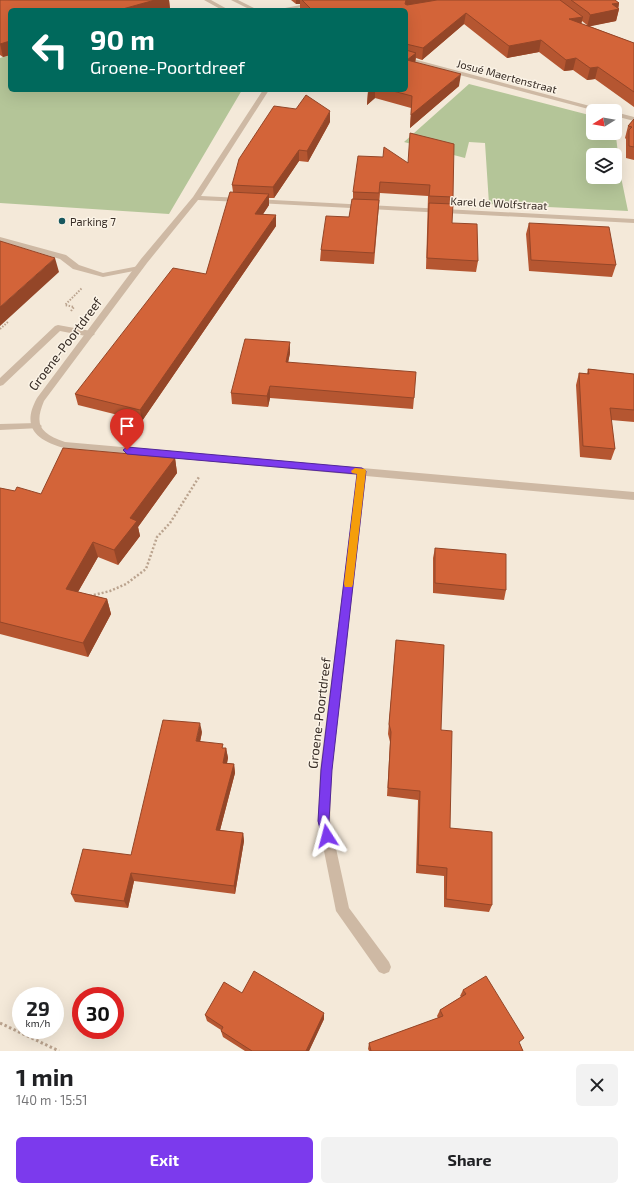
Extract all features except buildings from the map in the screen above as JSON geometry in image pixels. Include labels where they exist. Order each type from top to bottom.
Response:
[{"type":"street","points":[[207,0],[222,8]]},
{"type":"street","points":[[234,0],[251,8]]},
{"type":"street","points":[[289,8],[335,0]]},
{"type":"street","points":[[323,8],[342,5]]},
{"type":"street","name":"Josué Maertenstraat","points":[[408,60],[586,107]]},
{"type":"street","name":"Groene-Poortdreef","points":[[37,426],[34,418],[40,400],[139,268],[196,198],[265,92]]},
{"type":"street","points":[[622,116],[634,119]]},
{"type":"street","name":"Karel de Wolfstraat","points":[[196,198],[634,221]]},
{"type":"street","points":[[0,239],[63,257],[76,267],[104,275],[139,268]]},
{"type":"street","points":[[0,383],[58,328],[90,334]]},
{"type":"street","points":[[0,426],[37,426],[41,434],[51,441],[64,445],[634,496]]},
{"type":"street","name":"Groene-Poortdreef","points":[[362,471],[326,770],[324,821],[343,911],[384,967]]},
{"type":"path","points":[[58,328],[74,307],[65,305],[96,273]]},
{"type":"path","points":[[0,329],[8,322]]},
{"type":"path","points":[[88,596],[110,591],[126,584],[146,569],[157,537],[170,523],[198,480],[205,457]]},
{"type":"path","points":[[0,1022],[59,1051]]},
{"type":"green space","points":[[8,56],[8,92],[241,92],[169,214],[0,203],[0,58]]},
{"type":"green space","points":[[469,84],[586,114],[586,140],[616,140],[617,148],[586,148],[586,184],[622,184],[622,182],[628,211],[489,204],[485,143],[469,142],[465,158],[404,142]]},
{"type":"slow traffic","points":[[348,584],[362,471],[355,471]]},
{"type":"place","name":"Parking 7","points":[[62,221]]},
{"type":"route","points":[[127,450],[362,471],[326,770],[324,821],[327,836]]}]
